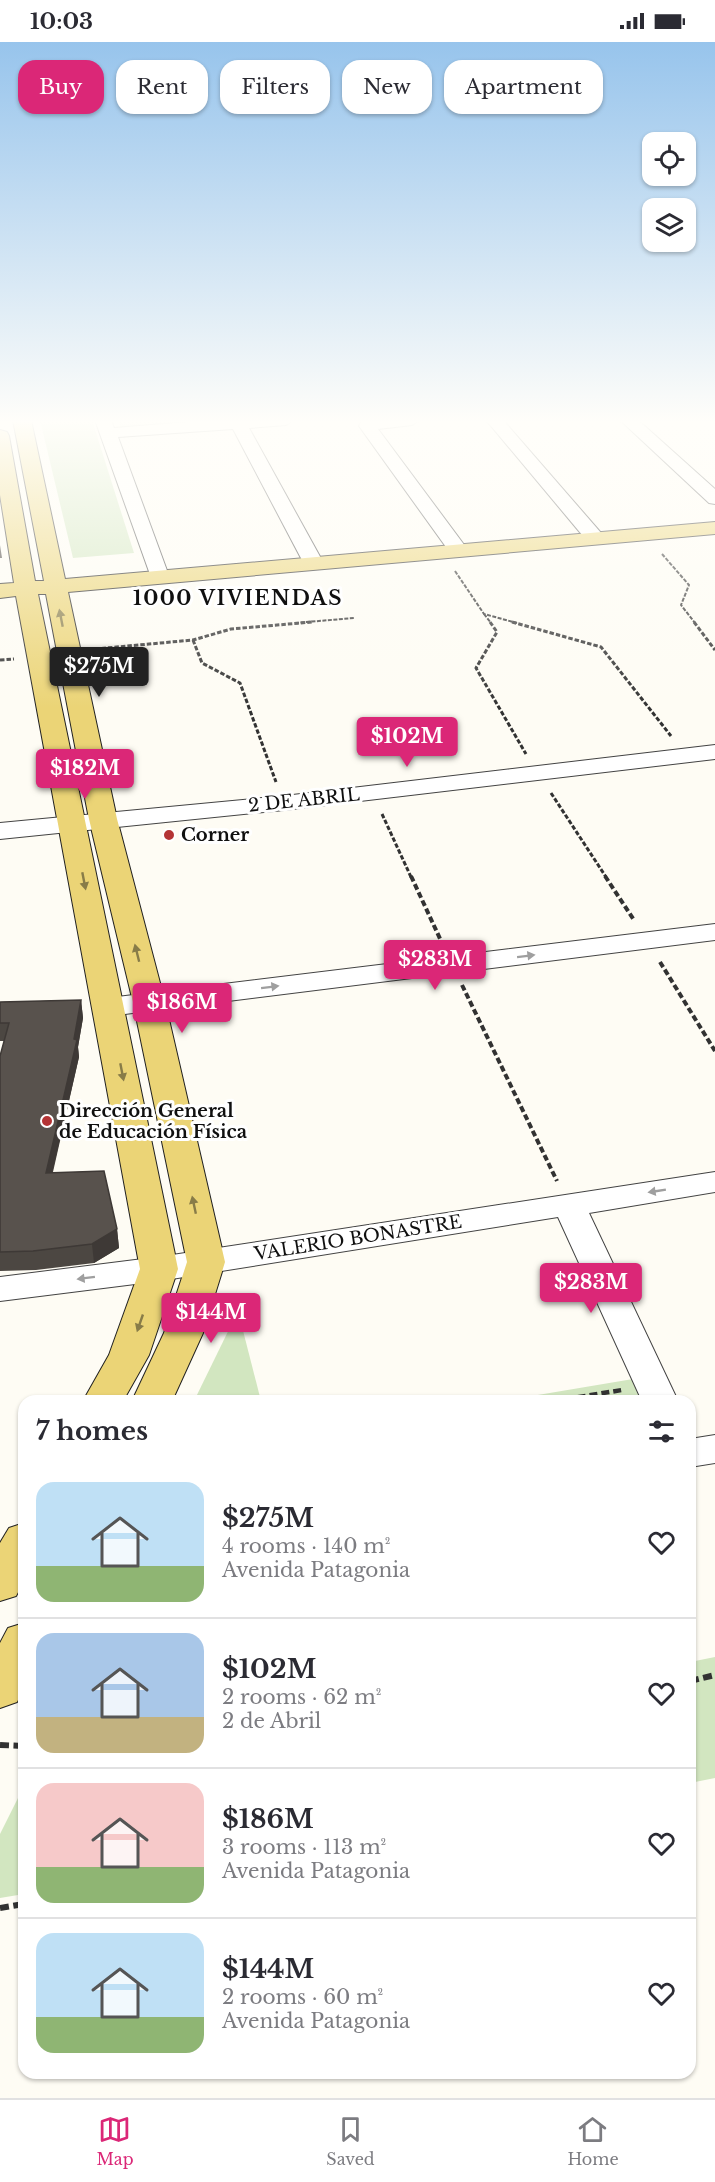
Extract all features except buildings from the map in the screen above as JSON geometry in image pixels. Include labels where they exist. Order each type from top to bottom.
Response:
[{"type":"main road","points":[[13,516],[37,656],[88,821],[149,1002],[206,1262],[196,1303],[182,1341],[155,1395]]},
{"type":"main road","points":[[41,516],[68,651],[109,1007],[159,1269],[129,1355],[106,1395]]},
{"type":"main road","points":[[0,591],[25,582],[310,556],[450,547],[590,533],[715,516]]},
{"type":"main road","points":[[590,533],[645,534],[715,528]]},
{"type":"main road","points":[[0,577],[25,582]]},
{"type":"main road","points":[[0,1583],[18,1551]]},
{"type":"main road","points":[[0,1688],[18,1654]]},
{"type":"street","points":[[137,516],[156,570]]},
{"type":"street","points":[[289,516],[310,556]]},
{"type":"street","points":[[430,516],[450,547]]},
{"type":"street","points":[[576,516],[590,533]]},
{"type":"street","name":"2 DE ABRIL","points":[[0,831],[539,775],[715,752]]},
{"type":"street","points":[[109,1007],[715,932]]},
{"type":"street","name":"VALERIO BONASTRE","points":[[0,1289],[206,1262],[715,1182]]},
{"type":"street","points":[[569,1206],[657,1393]]},
{"type":"street","points":[[696,1452],[715,1449]]},
{"type":"path","points":[[645,534],[689,585],[681,604],[715,650]]},
{"type":"path","points":[[450,547],[484,614],[497,632],[476,668],[539,775],[647,940],[715,1051]]},
{"type":"path","points":[[484,614],[601,647],[686,756]]},
{"type":"path","points":[[68,651],[193,640],[231,629],[354,618]]},
{"type":"path","points":[[193,640],[202,663],[240,683],[284,803]]},
{"type":"path","points":[[372,793],[452,965],[569,1206]]},
{"type":"path","points":[[631,1395],[657,1393]]},
{"type":"path","points":[[696,1679],[715,1675]]},
{"type":"path","points":[[0,1745],[18,1746]]},
{"type":"path","points":[[0,1908],[18,1905]]},
{"type":"green space","points":[[63,516],[122,516],[134,553],[73,558]]},
{"type":"green space","points":[[238,1311],[259,1395],[197,1395]]},
{"type":"green space","points":[[633,1379],[641,1395],[538,1395]]},
{"type":"green space","points":[[715,1657],[715,1778],[696,1782],[696,1661]]},
{"type":"green space","points":[[18,1798],[18,1895],[0,1898],[0,1834]]},
{"type":"place","name":"Corner","points":[[169,835]]},
{"type":"place","name":"Dirección General de Educación Física","points":[[47,1121]]},
{"type":"district","name":"1000 VIVIENDAS","points":[[238,598]]}]
